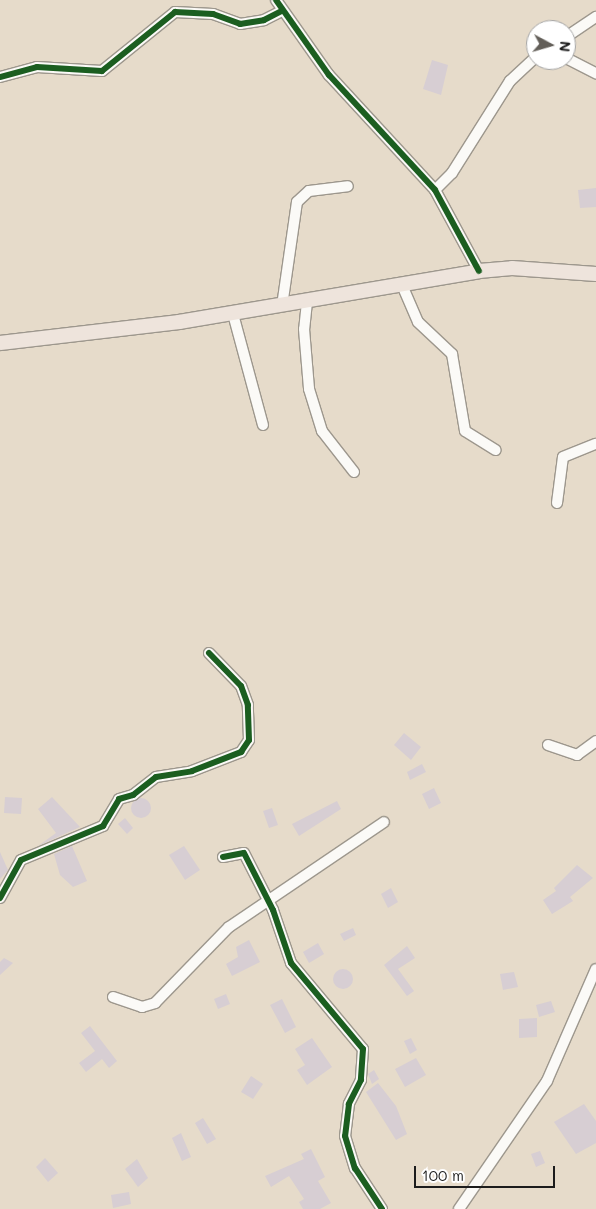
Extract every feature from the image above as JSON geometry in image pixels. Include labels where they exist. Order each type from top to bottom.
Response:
[{"type":"main road","points":[[0,343],[233,314],[479,271],[512,268],[596,274]]},
{"type":"street","points":[[276,0],[328,75],[435,190],[479,271]]},
{"type":"street","points":[[0,77],[37,67],[102,71],[175,12],[213,14],[240,24],[264,20],[282,11]]},
{"type":"street","points":[[576,30],[596,17]]},
{"type":"street","points":[[576,63],[596,73]]},
{"type":"street","points":[[435,190],[452,173],[510,81],[526,66]]},
{"type":"street","points":[[282,306],[297,202],[309,191],[348,186]]},
{"type":"street","points":[[402,285],[418,322],[452,354],[465,431],[496,450]]},
{"type":"street","points":[[306,302],[304,338],[310,389],[322,431],[354,472]]},
{"type":"street","points":[[233,314],[263,426]]},
{"type":"street","points":[[557,503],[563,457],[596,444]]},
{"type":"street","points":[[0,898],[21,860],[102,826],[119,799],[133,795],[156,777],[192,771],[241,752],[249,740],[248,705],[240,686],[209,653]]},
{"type":"street","points":[[548,745],[577,755],[596,741]]},
{"type":"street","points":[[113,997],[142,1007],[155,1003],[229,927],[267,899],[384,822]]},
{"type":"street","points":[[222,857],[244,854],[267,899],[291,963],[363,1049],[361,1080],[349,1104],[344,1136],[355,1168],[382,1209]]},
{"type":"street","points":[[459,1209],[547,1081],[593,982],[596,969]]},
{"type":"building","points":[[432,60],[448,65],[441,95],[423,89]]},
{"type":"building","points":[[596,188],[596,207],[580,208],[578,190]]},
{"type":"building","points":[[404,733],[421,747],[411,760],[394,745]]},
{"type":"building","points":[[422,764],[426,772],[410,780],[407,772]]},
{"type":"building","points":[[434,788],[441,803],[429,809],[422,794]]},
{"type":"building","points":[[5,797],[22,798],[21,814],[4,813]]},
{"type":"building","points":[[52,797],[80,827],[38,846],[56,833],[38,809]]},
{"type":"building","points":[[141,798],[148,801],[151,808],[148,815],[141,818],[134,815],[131,808],[134,801]]},
{"type":"building","points":[[337,801],[341,809],[299,836],[292,824]]},
{"type":"building","points":[[272,808],[278,825],[269,828],[263,811]]},
{"type":"building","points":[[125,818],[133,828],[127,834],[118,824]]},
{"type":"building","points":[[72,846],[87,881],[73,887],[60,875],[54,854]]},
{"type":"building","points":[[184,846],[200,870],[185,880],[169,855]]},
{"type":"building","points":[[0,852],[8,870],[0,879]]},
{"type":"building","points":[[577,865],[593,878],[570,897],[573,901],[552,914],[543,900],[556,891],[554,888]]},
{"type":"building","points":[[391,888],[398,902],[388,908],[381,894]]},
{"type":"building","points":[[353,928],[356,935],[344,941],[340,934]]},
{"type":"building","points":[[249,940],[260,962],[232,976],[226,964],[238,957],[236,947]]},
{"type":"building","points":[[318,943],[324,954],[309,963],[303,952]]},
{"type":"building","points":[[407,946],[415,958],[398,969],[414,991],[407,996],[384,965]]},
{"type":"building","points":[[4,958],[13,963],[0,975],[0,962]]},
{"type":"building","points":[[343,969],[350,972],[353,979],[350,986],[343,989],[336,986],[333,979],[336,972]]},
{"type":"building","points":[[514,972],[518,987],[503,990],[500,974]]},
{"type":"building","points":[[226,994],[230,1004],[218,1009],[214,999]]},
{"type":"building","points":[[282,999],[296,1027],[285,1033],[270,1005]]},
{"type":"building","points":[[551,1001],[555,1012],[539,1017],[536,1005]]},
{"type":"building","points":[[537,1018],[537,1037],[519,1038],[519,1019]]},
{"type":"building","points":[[90,1026],[117,1061],[109,1068],[102,1059],[86,1072],[79,1063],[95,1051],[81,1033]]},
{"type":"building","points":[[312,1038],[332,1067],[307,1085],[297,1070],[305,1065],[295,1049]]},
{"type":"building","points":[[411,1038],[417,1050],[410,1054],[404,1041]]},
{"type":"building","points":[[416,1058],[426,1075],[405,1087],[395,1069]]},
{"type":"building","points":[[374,1070],[379,1079],[372,1084],[368,1074]]},
{"type":"building","points":[[251,1076],[263,1084],[253,1099],[241,1092]]},
{"type":"building","points":[[378,1083],[396,1106],[407,1134],[396,1140],[366,1092]]},
{"type":"building","points":[[584,1104],[596,1121],[596,1143],[576,1154],[554,1122]]},
{"type":"building","points":[[203,1118],[216,1139],[207,1144],[195,1123]]},
{"type":"building","points":[[181,1133],[191,1157],[182,1161],[172,1138]]},
{"type":"building","points":[[311,1149],[325,1177],[318,1181],[331,1203],[320,1209],[303,1209],[299,1202],[304,1199],[289,1176],[271,1187],[265,1176],[304,1159],[301,1154]]},
{"type":"building","points":[[540,1151],[545,1163],[536,1167],[531,1154]]},
{"type":"building","points":[[45,1158],[58,1173],[48,1182],[36,1167]]},
{"type":"building","points":[[137,1159],[148,1178],[138,1187],[125,1169]]},
{"type":"building","points":[[129,1192],[131,1204],[113,1208],[111,1195]]},
{"type":"cycle path","points":[[276,0],[329,75],[435,190],[479,271]]},
{"type":"cycle path","points":[[0,77],[37,67],[102,71],[175,12],[213,14],[240,24],[264,20],[282,11]]},
{"type":"cycle path","points":[[0,898],[21,860],[103,826],[119,799],[133,795],[156,777],[192,771],[241,752],[249,740],[248,705],[241,686],[209,653]]},
{"type":"cycle path","points":[[223,857],[244,853],[273,910],[291,963],[363,1049],[361,1080],[349,1104],[345,1136],[355,1168],[382,1209]]}]
